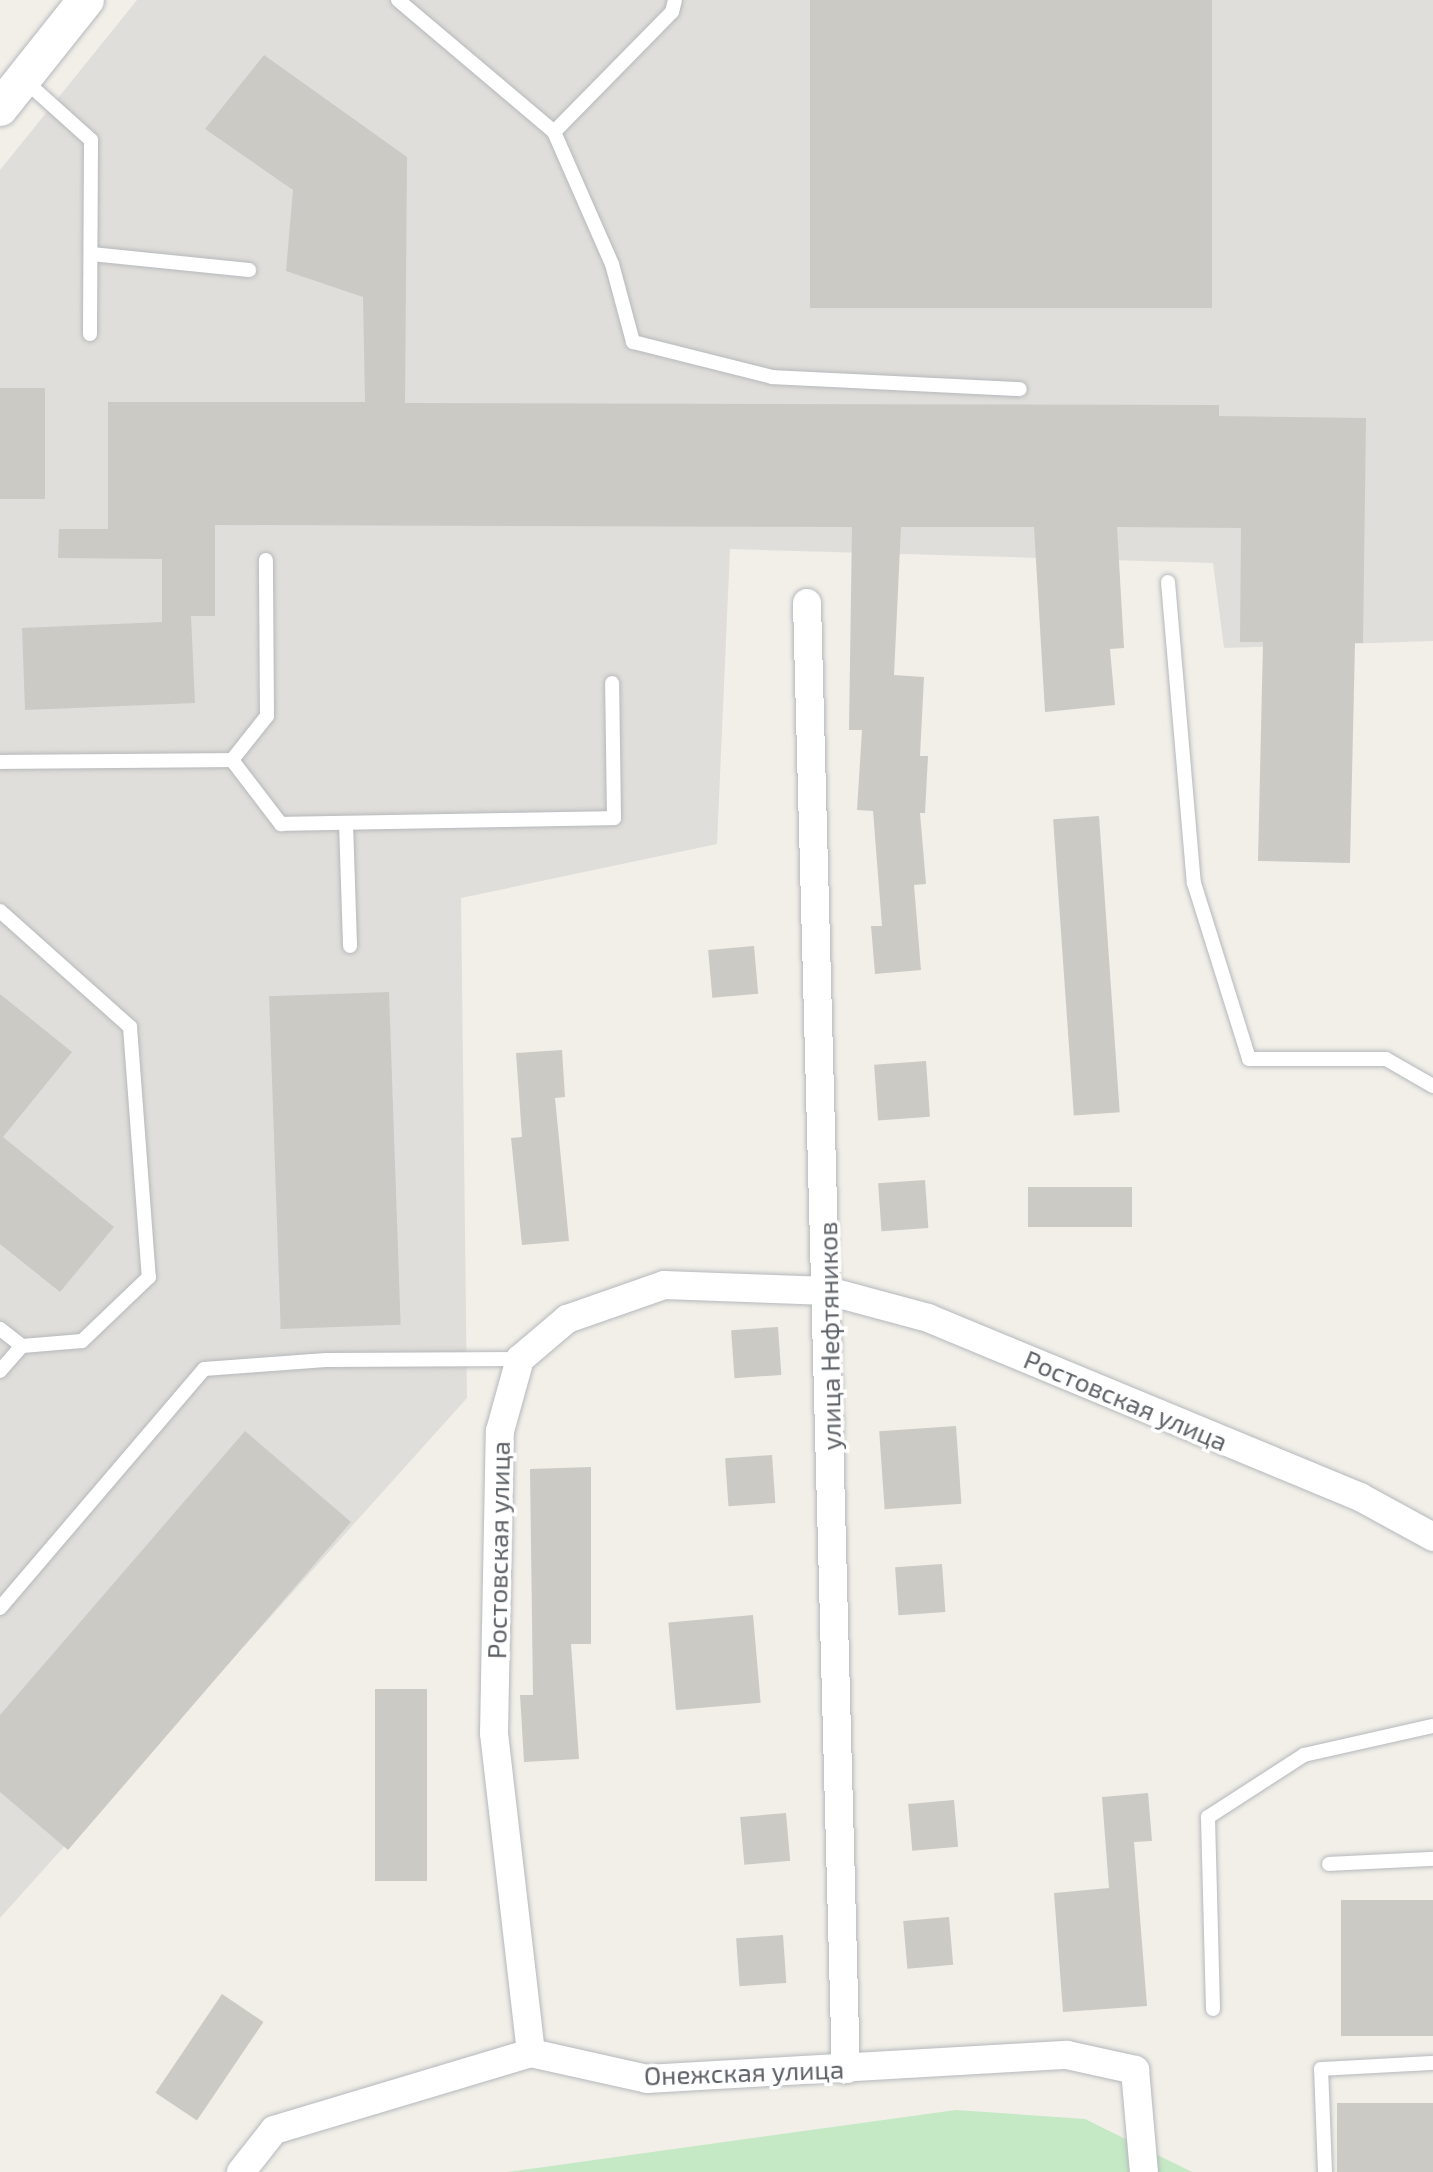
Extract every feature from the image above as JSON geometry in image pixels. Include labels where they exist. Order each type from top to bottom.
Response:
[{"type":"street","points":[[0,108],[86,0]]},
{"type":"street","name":"улица Нефтяников","points":[[807,603],[828,1291],[846,2069]]},
{"type":"street","name":"Ростовская улица","points":[[531,2053],[494,1733],[500,1431],[520,1359],[567,1319],[664,1285],[828,1291],[928,1318],[1360,1497],[1433,1537]]},
{"type":"street","name":"Онежская улица","points":[[241,2172],[274,2130],[531,2053],[647,2079],[1067,2055],[1135,2070],[1144,2172]]},
{"type":"lane","points":[[398,0],[554,132],[612,264],[633,342],[772,377],[1020,389]]},
{"type":"lane","points":[[554,132],[672,12],[675,0]]},
{"type":"lane","points":[[23,79],[91,140],[90,334]]},
{"type":"lane","points":[[91,254],[249,270]]},
{"type":"lane","points":[[232,760],[267,716],[266,560]]},
{"type":"lane","points":[[1168,582],[1194,883],[1249,1059],[1386,1059],[1433,1086]]},
{"type":"lane","points":[[232,760],[281,824],[614,818],[612,683]]},
{"type":"lane","points":[[0,762],[232,760]]},
{"type":"lane","points":[[346,823],[350,946]]},
{"type":"lane","points":[[0,911],[130,1027],[149,1277],[82,1341],[22,1346],[0,1329]]},
{"type":"lane","points":[[0,1371],[22,1346]]},
{"type":"lane","points":[[0,1608],[204,1369],[326,1360],[520,1359]]},
{"type":"lane","points":[[1213,2009],[1208,1817],[1304,1755],[1433,1726]]},
{"type":"lane","points":[[1329,1864],[1433,1859]]},
{"type":"lane","points":[[1325,2172],[1321,2069],[1433,2063]]},
{"type":"shaded area","points":[[137,0],[1433,0],[1433,641],[1224,648],[1213,563],[730,549],[717,844],[461,898],[467,1398],[0,1918],[0,170]]},
{"type":"green space","points":[[956,2110],[1085,2119],[1192,2172],[508,2172]]},
{"type":"building","points":[[810,0],[1212,0],[1212,308],[810,308]]},
{"type":"building","points":[[264,55],[407,157],[405,403],[1219,405],[1219,416],[1366,418],[1363,643],[1355,643],[1350,863],[1258,861],[1263,642],[1240,642],[1241,528],[1117,527],[1124,648],[1110,649],[1115,705],[1045,712],[1034,527],[901,527],[894,675],[924,677],[920,756],[928,756],[925,813],[920,813],[926,884],[914,885],[921,970],[875,974],[871,926],[882,926],[873,811],[857,810],[862,730],[849,730],[852,527],[215,525],[215,616],[191,616],[195,703],[25,710],[22,628],[162,622],[162,559],[58,558],[59,529],[108,529],[108,402],[365,402],[363,297],[286,271],[293,190],[205,129]]},
{"type":"building","points":[[0,388],[45,388],[45,499],[0,499]]},
{"type":"building","points":[[1099,816],[1120,1112],[1074,1115],[1053,819]]},
{"type":"building","points":[[754,946],[758,994],[712,998],[708,950]]},
{"type":"building","points":[[389,992],[401,1325],[281,1329],[269,996]]},
{"type":"building","points":[[0,994],[72,1052],[3,1137],[114,1227],[60,1292],[0,1244]]},
{"type":"building","points":[[562,1050],[565,1097],[555,1098],[569,1241],[522,1245],[511,1138],[522,1137],[516,1053]]},
{"type":"building","points":[[926,1061],[930,1117],[878,1120],[874,1065]]},
{"type":"building","points":[[925,1180],[928,1228],[881,1231],[878,1183]]},
{"type":"building","points":[[1028,1187],[1132,1187],[1132,1227],[1028,1227]]},
{"type":"building","points":[[778,1327],[781,1375],[734,1378],[731,1330]]},
{"type":"building","points":[[956,1426],[961,1504],[885,1509],[879,1431]]},
{"type":"building","points":[[245,1431],[351,1522],[68,1850],[0,1792],[0,1715]]},
{"type":"building","points":[[772,1455],[775,1503],[728,1506],[725,1458]]},
{"type":"building","points":[[591,1467],[591,1644],[571,1644],[579,1759],[524,1762],[520,1695],[533,1695],[530,1469]]},
{"type":"building","points":[[942,1564],[945,1612],[898,1615],[895,1567]]},
{"type":"building","points":[[753,1615],[761,1703],[676,1710],[668,1622]]},
{"type":"building","points":[[375,1689],[427,1689],[427,1881],[375,1881]]},
{"type":"building","points":[[1148,1793],[1152,1841],[1134,1842],[1147,2006],[1063,2012],[1054,1893],[1109,1888],[1102,1797]]},
{"type":"building","points":[[954,1800],[958,1847],[912,1851],[908,1804]]},
{"type":"building","points":[[786,1813],[790,1861],[744,1865],[740,1817]]},
{"type":"building","points":[[1341,1900],[1433,1900],[1433,2036],[1341,2036]]},
{"type":"building","points":[[949,1917],[953,1965],[907,1969],[903,1921]]},
{"type":"building","points":[[783,1935],[786,1983],[739,1986],[736,1938]]},
{"type":"building","points":[[222,1994],[263,2022],[197,2121],[155,2093]]},
{"type":"building","points":[[1337,2103],[1433,2103],[1433,2172],[1337,2172]]}]
